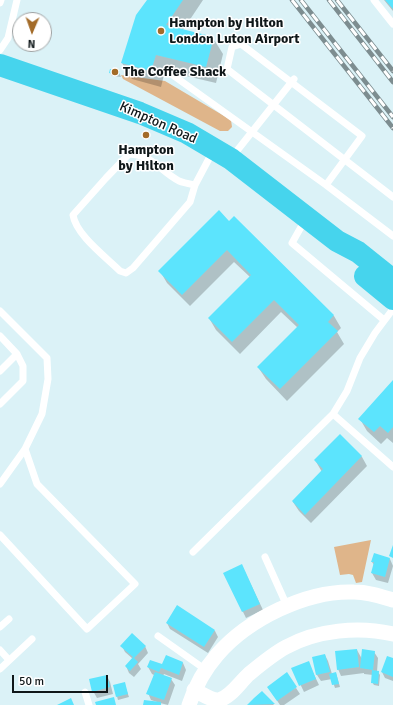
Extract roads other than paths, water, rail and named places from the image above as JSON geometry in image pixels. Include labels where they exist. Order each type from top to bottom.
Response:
[{"type":"highway","name":"Kimpton Road","points":[[0,65],[140,112],[187,133],[222,154],[338,241],[358,252],[393,280]]},
{"type":"highway","name":"Kimpton Road","points":[[338,241],[348,262],[393,299]]},
{"type":"street","points":[[188,705],[194,690],[217,655],[237,636],[255,622],[287,606],[310,598],[331,594],[354,592],[375,594],[393,600]]},
{"type":"street","points":[[194,690],[216,700],[222,699],[228,695],[246,676],[286,646],[327,632],[351,630],[376,631],[393,634]]},
{"type":"lane","points":[[0,50],[8,38],[18,0]]},
{"type":"lane","points":[[374,0],[393,24]]},
{"type":"lane","points":[[326,185],[344,160],[362,136],[293,81],[241,44],[232,47],[227,69],[344,160],[393,197]]},
{"type":"lane","points":[[174,76],[326,185],[393,236]]},
{"type":"lane","points":[[195,185],[180,181],[139,154],[129,154],[73,215],[74,223],[84,237],[120,272],[126,273],[133,268],[190,202],[195,185],[222,154],[252,131],[293,81]]},
{"type":"lane","points":[[307,218],[292,242],[384,320]]},
{"type":"lane","points":[[193,552],[333,414],[348,391],[360,358],[375,333],[393,309]]},
{"type":"lane","points":[[0,311],[47,358],[48,379],[42,414],[25,449],[0,484]]},
{"type":"lane","points":[[0,336],[17,354],[23,366],[23,381],[0,404]]},
{"type":"lane","points":[[0,372],[17,354]]},
{"type":"lane","points":[[333,414],[393,467]]},
{"type":"lane","points":[[0,536],[87,629],[135,584],[37,484],[25,449]]},
{"type":"lane","points":[[265,557],[287,606]]},
{"type":"lane","points":[[0,627],[9,619]]},
{"type":"lane","points":[[158,636],[206,670]]},
{"type":"lane","points":[[0,669],[32,638]]},
{"type":"lane","points":[[0,650],[9,660]]},
{"type":"lane","points":[[85,692],[89,705]]},
{"type":"railway","points":[[292,0],[393,128]]},
{"type":"railway","points":[[301,0],[393,117]]},
{"type":"railway","points":[[329,0],[393,82]]},
{"type":"railway","points":[[337,0],[393,71]]},
{"type":"place","name":"Hampton by Hilton London Luton Airport","points":[[161,31]]},
{"type":"place","name":"The Coffee Shack","points":[[115,72]]},
{"type":"place","name":"Hampton by Hilton","points":[[146,135]]}]
